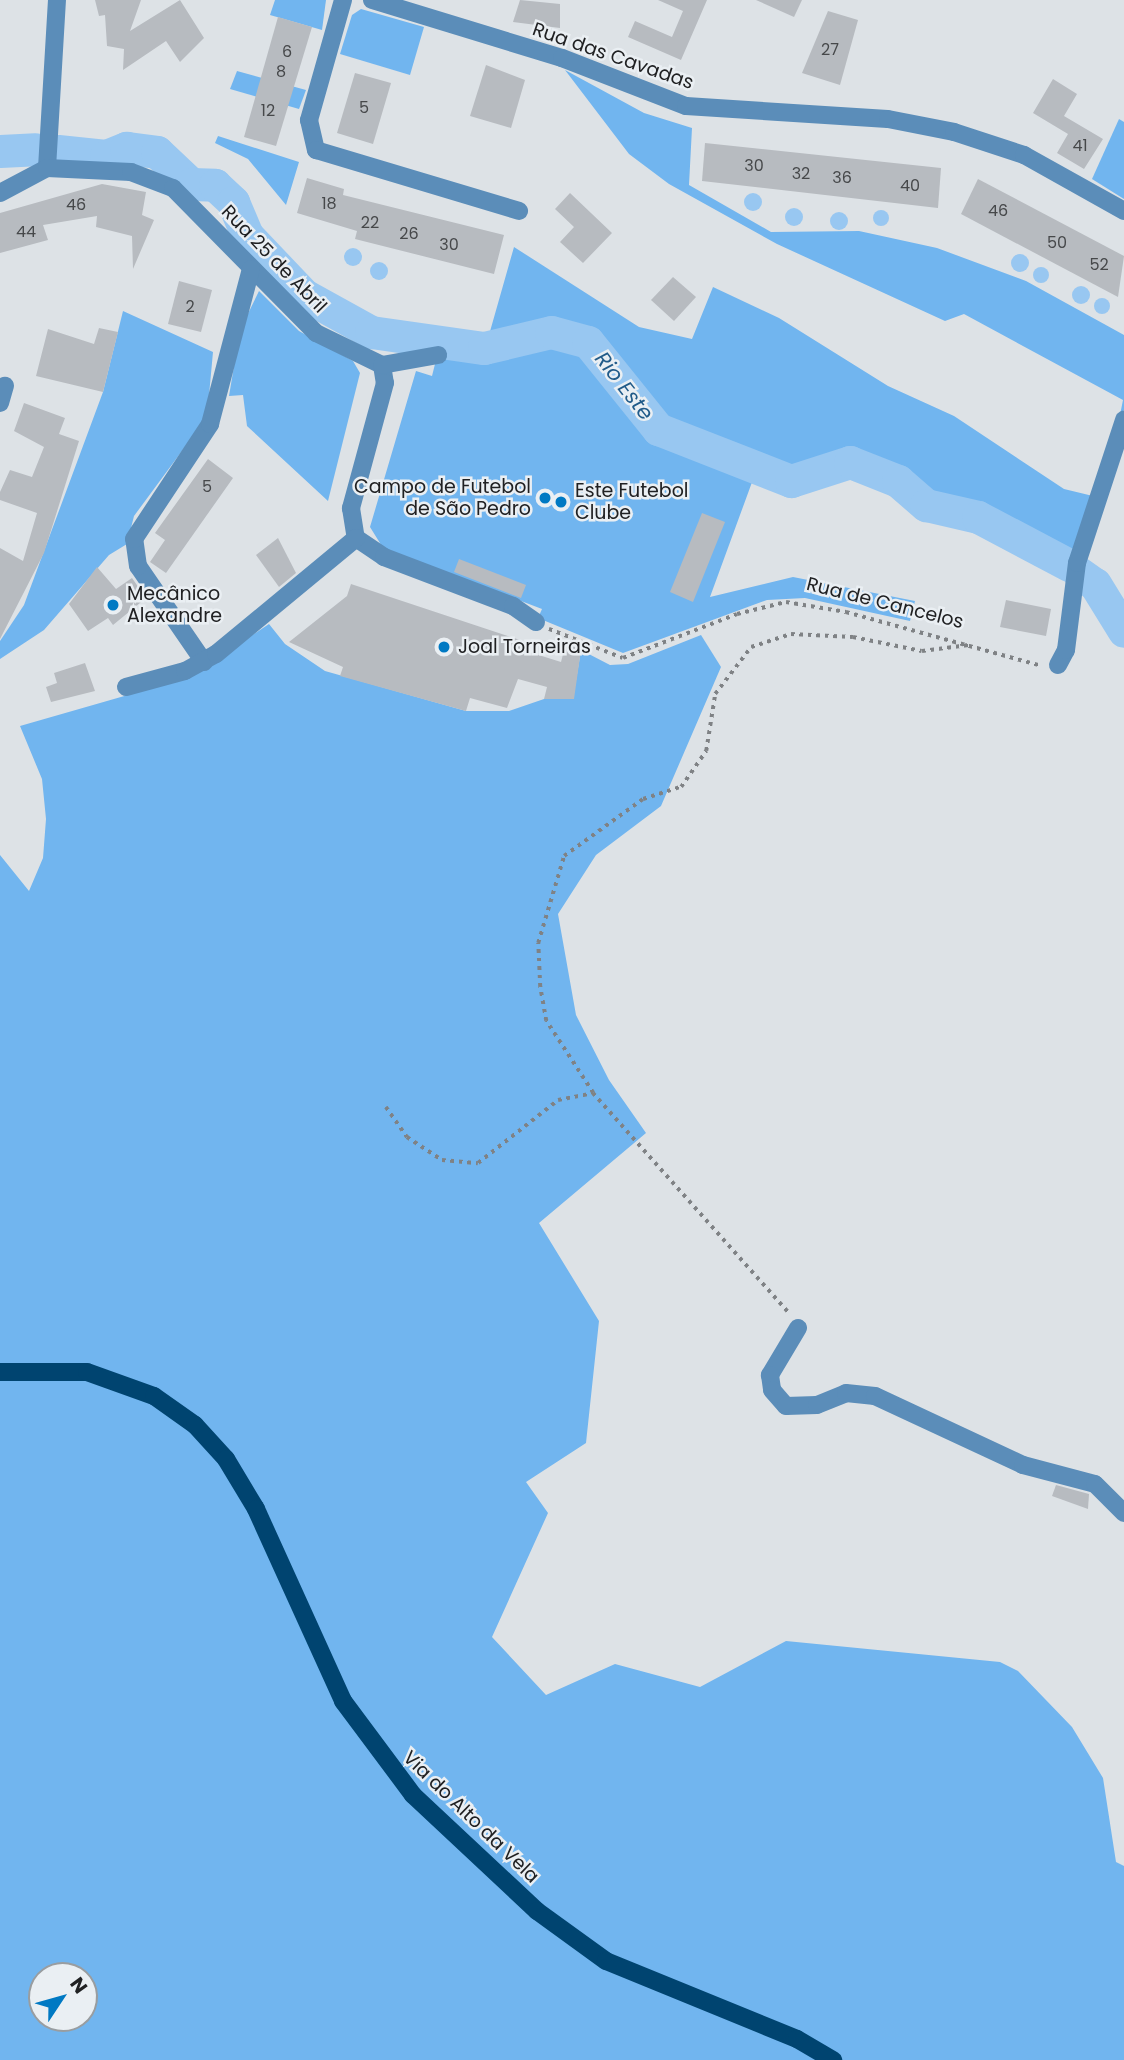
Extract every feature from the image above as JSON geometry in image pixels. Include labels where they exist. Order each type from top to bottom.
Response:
[{"type":"main road","name":"Via do Alto da Vela","points":[[0,1373],[87,1372],[154,1396],[195,1425],[245,1489],[343,1701],[413,1795],[537,1911],[606,1961],[797,2039],[833,2060]]},
{"type":"street","points":[[0,193],[47,168],[57,0]]},
{"type":"street","points":[[343,0],[309,120],[316,150],[519,212]]},
{"type":"street","name":"Rua das Cavadas","points":[[372,0],[562,58],[686,106],[888,119],[1024,155],[1124,211]]},
{"type":"street","name":"Rua 25 de Abril","points":[[47,168],[153,177],[191,203],[251,269],[316,332],[382,365]]},
{"type":"street","points":[[204,662],[138,566],[134,539],[210,424],[251,269]]},
{"type":"street","points":[[438,355],[382,365],[385,383],[351,508],[356,538],[384,557],[513,606],[536,622]]},
{"type":"street","points":[[1058,665],[1066,650],[1077,563],[1124,420]]},
{"type":"street","points":[[127,687],[204,662],[356,538]]},
{"type":"street","points":[[798,1328],[771,1375],[772,1390],[786,1406],[817,1405],[846,1392],[875,1396],[1023,1465],[1095,1484],[1124,1513]]},
{"type":"path","name":"Rua de Cancelos","points":[[536,622],[623,658],[737,614],[786,602],[969,645],[1035,665],[1058,665]]},
{"type":"path","points":[[798,1328],[785,1305],[705,1225],[593,1093],[546,1021],[538,943],[564,856],[643,799],[681,787],[706,751],[715,694],[751,647],[791,635],[853,637],[922,651],[969,645]]},
{"type":"path","points":[[386,1107],[407,1137],[442,1160],[478,1163],[558,1100],[593,1093]]},
{"type":"shaded area","points":[[275,0],[326,0],[322,30],[270,15]]},
{"type":"shaded area","points":[[361,9],[424,27],[410,75],[340,54],[352,15]]},
{"type":"shaded area","points":[[565,70],[644,113],[692,128],[689,185],[771,232],[859,231],[937,248],[1026,281],[1124,335],[1124,410],[1120,415],[1123,400],[964,314],[945,321],[777,244],[669,184],[629,154]]},
{"type":"shaded area","points":[[237,71],[306,90],[299,109],[230,89]]},
{"type":"shaded area","points":[[1119,119],[1124,122],[1124,199],[1092,179]]},
{"type":"shaded area","points":[[218,136],[299,162],[286,205],[248,159],[215,143]]},
{"type":"shaded area","points":[[753,193],[759,196],[762,202],[759,208],[753,211],[747,208],[744,202],[747,196]]},
{"type":"shaded area","points":[[794,208],[800,211],[803,217],[800,223],[794,226],[788,223],[785,217],[788,211]]},
{"type":"shaded area","points":[[878,210],[884,210],[889,218],[887,224],[878,226],[873,221],[873,215]]},
{"type":"shaded area","points":[[839,212],[845,215],[848,221],[845,227],[839,230],[833,227],[830,221],[833,215]]},
{"type":"shaded area","points":[[514,247],[639,327],[692,339],[713,287],[779,318],[888,386],[954,416],[1064,489],[1093,496],[1074,558],[989,514],[929,499],[905,478],[852,456],[791,474],[662,425],[594,339],[552,326],[487,342]]},
{"type":"shaded area","points":[[353,248],[359,251],[362,257],[359,263],[353,266],[347,263],[344,257],[347,251]]},
{"type":"shaded area","points":[[1020,254],[1026,257],[1029,263],[1026,269],[1020,272],[1014,269],[1011,263],[1014,257]]},
{"type":"shaded area","points":[[379,262],[385,265],[388,271],[385,277],[379,280],[373,277],[370,271],[373,265]]},
{"type":"shaded area","points":[[1038,267],[1044,267],[1049,275],[1047,281],[1038,283],[1033,278],[1033,272]]},
{"type":"shaded area","points":[[1081,286],[1087,289],[1090,295],[1087,301],[1081,304],[1075,301],[1072,295],[1075,289]]},
{"type":"shaded area","points":[[259,291],[299,331],[353,361],[360,373],[328,501],[247,426],[243,395],[229,396],[240,330]]},
{"type":"shaded area","points":[[1099,298],[1105,298],[1110,306],[1108,312],[1099,314],[1094,309],[1094,303]]},
{"type":"shaded area","points":[[123,311],[213,352],[207,417],[134,516],[127,544],[109,555],[44,630],[0,659],[0,641],[24,605],[103,392]]},
{"type":"shaded area","name":"Campo de Futebol de São Pedro","points":[[552,340],[587,351],[657,436],[755,474],[710,597],[793,577],[915,601],[910,621],[805,598],[767,600],[623,653],[538,618],[542,609],[383,548],[370,527],[416,371],[432,376],[440,344],[484,353]]},
{"type":"shaded area","points":[[269,624],[285,644],[325,671],[466,711],[509,711],[544,699],[573,699],[581,650],[610,665],[628,664],[701,635],[721,667],[661,806],[596,855],[558,914],[576,1015],[609,1080],[646,1133],[539,1223],[599,1321],[586,1443],[526,1482],[548,1513],[492,1637],[546,1695],[615,1664],[700,1687],[786,1641],[1000,1662],[1018,1671],[1072,1727],[1103,1778],[1116,1862],[1124,1866],[1124,2060],[0,2060],[0,855],[29,891],[43,858],[46,819],[42,779],[20,726],[187,678]]},
{"type":"building","points":[[95,0],[141,0],[130,31],[180,0],[204,38],[180,62],[166,41],[123,70],[124,49],[107,46],[105,15],[99,16]]},
{"type":"building","points":[[520,0],[560,4],[560,28],[513,22]]},
{"type":"building","points":[[658,0],[707,0],[681,60],[628,37],[635,21],[672,37],[683,11]]},
{"type":"building","points":[[756,0],[802,0],[794,17]]},
{"type":"building","points":[[828,11],[858,20],[840,85],[802,73]]},
{"type":"building","points":[[278,17],[312,27],[276,146],[244,137]]},
{"type":"building","points":[[486,65],[525,80],[511,128],[470,116]]},
{"type":"building","points":[[355,73],[391,83],[373,144],[337,133]]},
{"type":"building","points":[[1053,79],[1077,94],[1064,116],[1103,139],[1084,169],[1057,153],[1068,134],[1033,113]]},
{"type":"building","points":[[705,143],[941,168],[938,208],[702,181]]},
{"type":"building","points":[[307,178],[344,189],[343,195],[504,235],[494,274],[355,239],[357,231],[297,213]]},
{"type":"building","points":[[978,179],[1124,256],[1118,297],[961,214]]},
{"type":"building","points":[[102,184],[146,192],[142,215],[154,220],[133,269],[132,236],[96,227],[97,216],[43,225],[48,240],[0,253],[0,213]]},
{"type":"building","points":[[570,193],[612,233],[583,263],[560,242],[574,227],[555,209]]},
{"type":"building","points":[[673,277],[696,297],[674,321],[651,300]]},
{"type":"building","points":[[179,281],[212,290],[201,332],[168,324]]},
{"type":"building","points":[[99,328],[118,332],[103,392],[36,376],[48,329],[94,344]]},
{"type":"building","points":[[24,403],[65,418],[59,434],[79,441],[44,553],[0,639],[0,548],[23,561],[37,513],[0,500],[0,492],[10,470],[32,477],[44,447],[14,431]]},
{"type":"building","points":[[208,459],[233,478],[166,573],[150,562],[165,540],[155,533]]},
{"type":"building","points":[[702,513],[725,522],[693,602],[670,592]]},
{"type":"building","points":[[278,538],[296,573],[279,587],[256,555]]},
{"type":"building","points":[[459,559],[526,585],[521,598],[454,572]]},
{"type":"building","points":[[97,567],[116,589],[132,578],[146,598],[113,625],[108,618],[88,631],[69,604]]},
{"type":"building","points":[[351,584],[532,644],[529,652],[561,662],[566,643],[581,650],[574,699],[544,699],[547,687],[518,679],[507,708],[470,698],[466,711],[340,676],[343,667],[289,642],[347,596]]},
{"type":"building","points":[[1006,600],[1051,609],[1046,636],[1000,627]]},
{"type":"building","points":[[85,663],[95,691],[51,702],[46,687],[57,683],[54,673]]},
{"type":"building","points":[[1056,1485],[1089,1494],[1088,1509],[1052,1496]]},
{"type":"waterway","name":"Rio Este","points":[[58,151],[106,156],[126,148],[157,152],[191,184],[215,185],[233,202],[247,235],[304,295],[371,332],[484,348],[551,332],[588,342],[658,429],[791,481],[850,462],[898,481],[926,505],[978,517],[1069,565]]},
{"type":"waterway","name":"Rio Este","points":[[0,151],[35,149]]},
{"type":"waterway","name":"Rio Este","points":[[1079,573],[1095,584],[1124,631]]},
{"type":"place","name":"Campo de Futebol de São Pedro","points":[[545,498]]},
{"type":"place","name":"Este Futebol Clube","points":[[561,502]]},
{"type":"place","name":"Mecânico Alexandre","points":[[113,605]]},
{"type":"place","name":"Joal Torneiras","points":[[444,647]]}]
